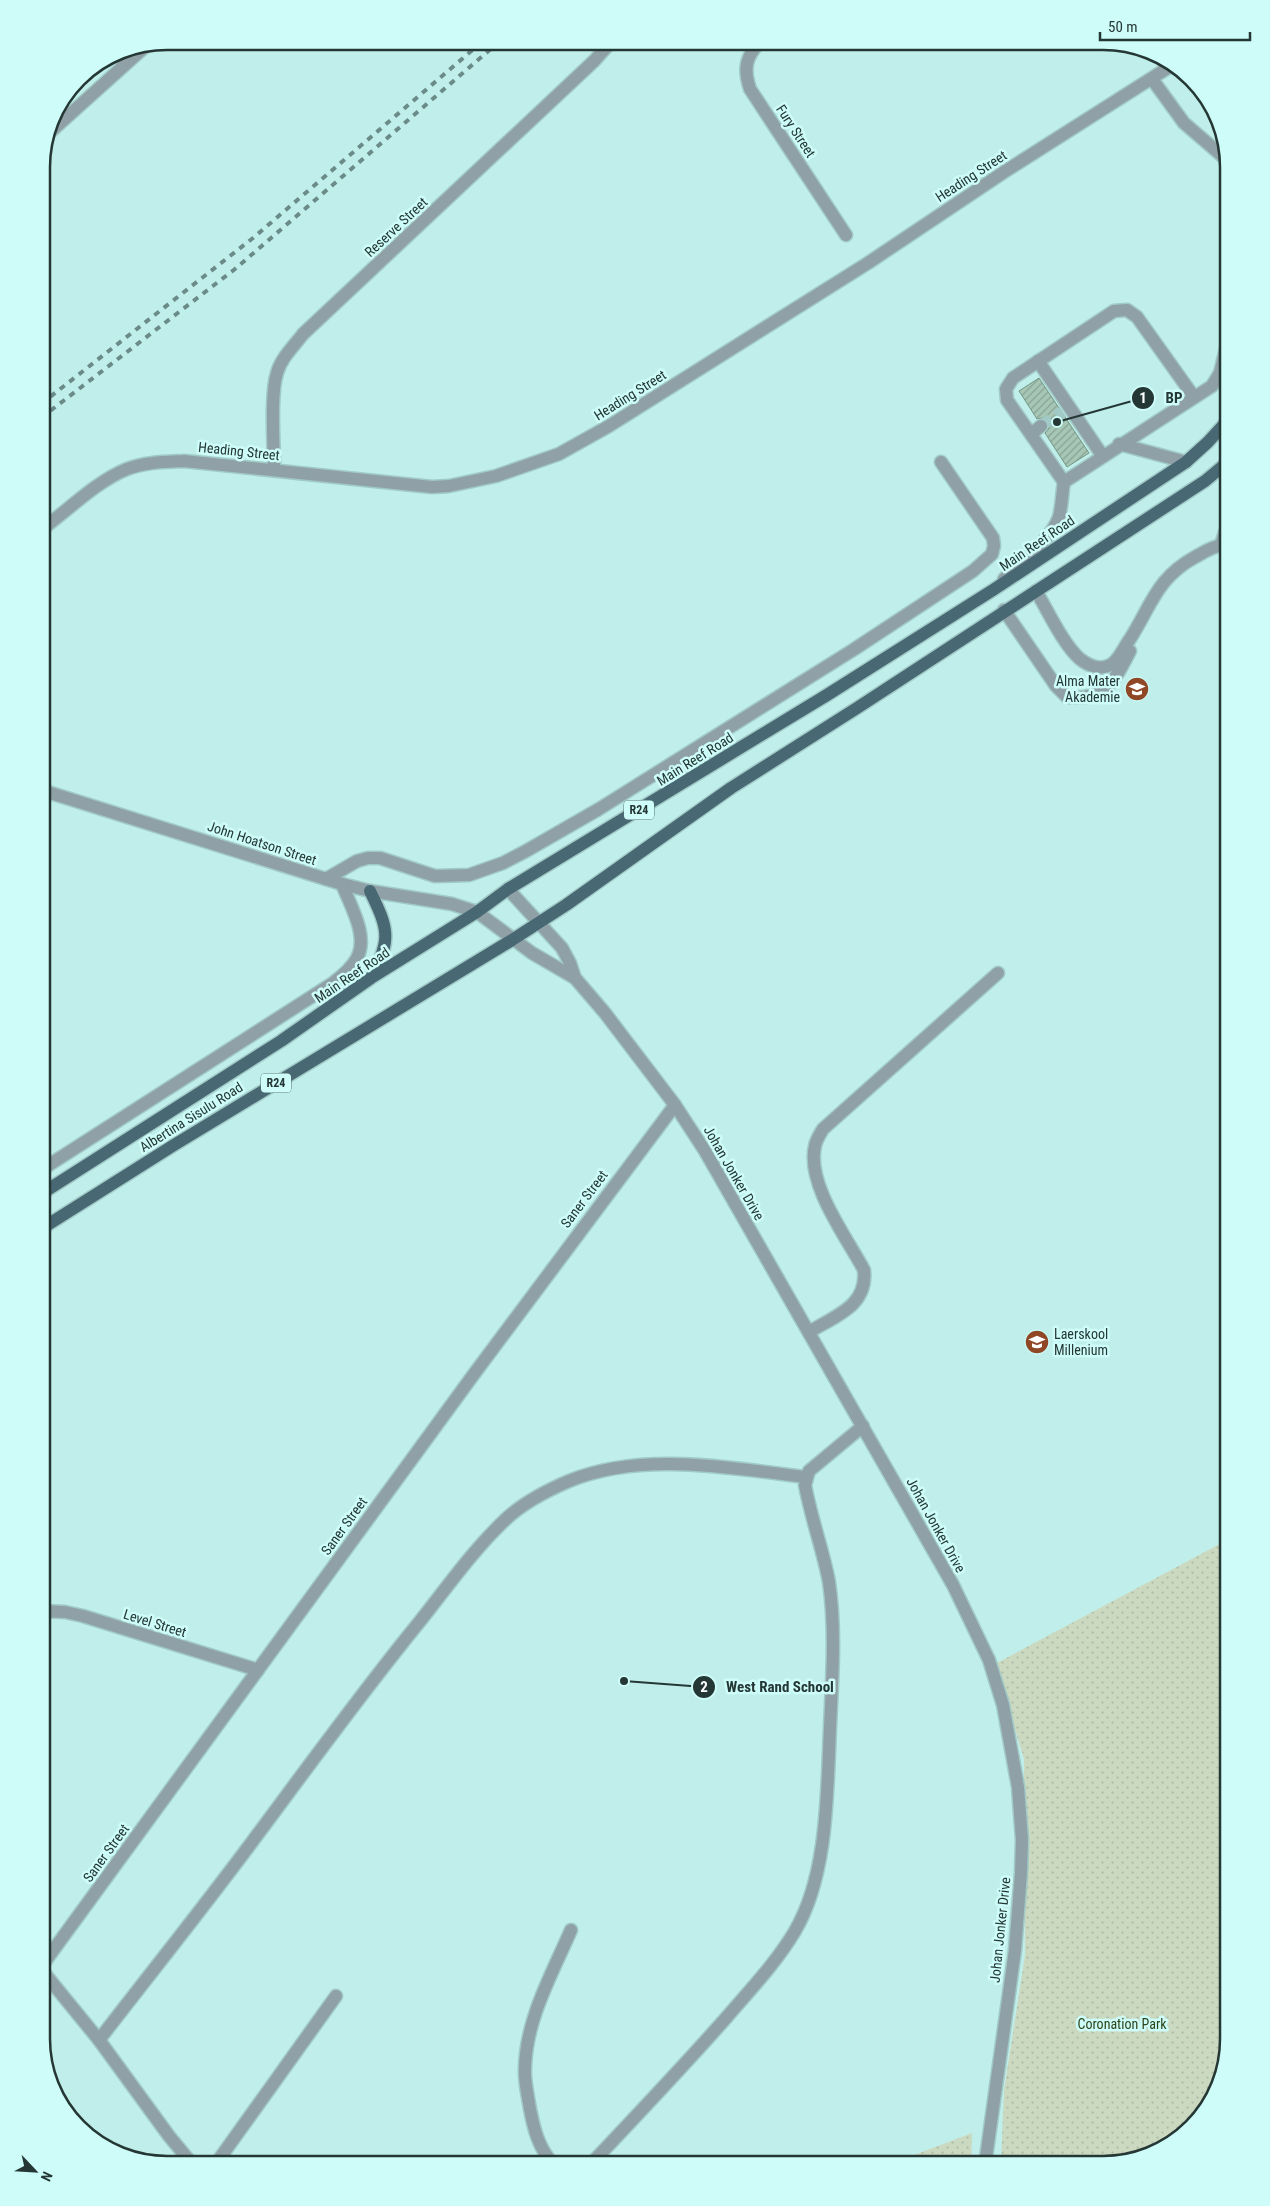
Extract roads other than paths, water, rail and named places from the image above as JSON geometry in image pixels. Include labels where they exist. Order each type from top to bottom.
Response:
[{"type":"main road","name":"Main Reef Road","points":[[50,1188],[281,1041],[371,978],[477,912],[508,889],[818,700],[993,590],[1186,462],[1220,429]]},
{"type":"main road","name":"R24","points":[[512,940],[566,905],[731,788],[1205,481],[1220,468]]},
{"type":"main road","points":[[370,891],[379,910],[386,933],[383,957],[371,978]]},
{"type":"main road","name":"Albertina Sisulu Road","points":[[50,1222],[512,940]]},
{"type":"street","name":"Reserve Street","points":[[274,470],[274,387],[277,373],[291,349],[303,334],[604,50]]},
{"type":"street","name":"Fury Street","points":[[754,50],[747,59],[745,70],[750,88],[846,235]]},
{"type":"street","points":[[58,125],[137,54]]},
{"type":"street","name":"Heading Street","points":[[50,524],[105,482],[125,470],[139,466],[184,461],[432,487],[448,486],[496,476],[559,454],[609,426],[868,263],[1004,172],[1167,69]]},
{"type":"street","points":[[1152,79],[1184,123],[1219,153]]},
{"type":"street","points":[[993,590],[1055,527],[1060,512],[1064,482],[1007,400],[1006,389],[1013,378],[1114,311],[1126,310],[1137,316],[1194,397]]},
{"type":"street","points":[[1038,361],[1066,410],[1102,456]]},
{"type":"street","points":[[1064,482],[1119,444],[1212,386],[1216,381],[1220,367]]},
{"type":"street","points":[[1030,434],[1041,426]]},
{"type":"street","points":[[1119,444],[1186,462]]},
{"type":"street","points":[[326,879],[357,861],[368,858],[380,858],[424,874],[452,877],[470,875],[503,863],[599,809],[853,650],[973,571],[992,554],[993,538],[941,462]]},
{"type":"street","points":[[1004,610],[1052,680],[1067,697],[1094,696],[1111,684],[1130,652],[1140,623],[1153,596],[1170,573],[1205,551],[1220,548]]},
{"type":"street","points":[[1036,591],[1073,651],[1079,658],[1094,666],[1105,667],[1115,661],[1140,623]]},
{"type":"street","name":"John Hoatson Street","points":[[50,793],[342,884],[370,891],[452,904],[477,912]]},
{"type":"street","points":[[50,1164],[334,983],[348,970],[356,960],[361,949],[361,937],[342,884]]},
{"type":"street","name":"Johan Jonker Drive","points":[[508,889],[562,948],[575,978]]},
{"type":"street","name":"Johan Jonker Drive","points":[[477,912],[512,940],[575,978],[605,1013],[675,1105],[705,1151],[953,1585],[989,1660],[1003,1705],[1012,1750],[1018,1787],[1022,1840],[1020,1908],[986,2156]]},
{"type":"street","points":[[809,1332],[851,1306],[861,1294],[866,1282],[864,1270],[821,1194],[814,1167],[815,1146],[823,1129],[998,973]]},
{"type":"street","name":"Saner Street","points":[[50,1956],[556,1263],[675,1105]]},
{"type":"street","points":[[598,2156],[701,2046],[773,1963],[796,1930],[810,1899],[822,1837],[827,1783],[832,1696],[832,1628],[829,1583],[806,1492],[806,1477],[809,1472],[863,1426]]},
{"type":"street","points":[[99,2040],[251,1844],[363,1691],[473,1555],[507,1518],[534,1499],[569,1481],[616,1467],[639,1465],[731,1468],[806,1477]]},
{"type":"street","name":"Level Street","points":[[50,1611],[83,1616],[258,1670]]},
{"type":"street","points":[[546,2156],[537,2137],[527,2089],[525,2061],[534,2015],[571,1930]]},
{"type":"street","points":[[50,1979],[99,2040],[169,2136],[186,2156]]},
{"type":"street","points":[[221,2156],[336,1996]]},
{"type":"tunnel","points":[[1041,426],[1063,412]]},
{"type":"railway","points":[[50,397],[253,238],[472,50]]},
{"type":"railway","points":[[50,411],[235,269],[490,50]]},
{"type":"place","name":"BP","points":[[1057,422]]},
{"type":"place","name":"Alma Mater Akademie","points":[[1137,689]]},
{"type":"place","name":"Laerskool Millenium","points":[[1037,1342]]},
{"type":"place","name":"West Rand School","points":[[624,1681]]},
{"type":"park label","name":"Coronation Park","points":[[1122,2024]]}]
